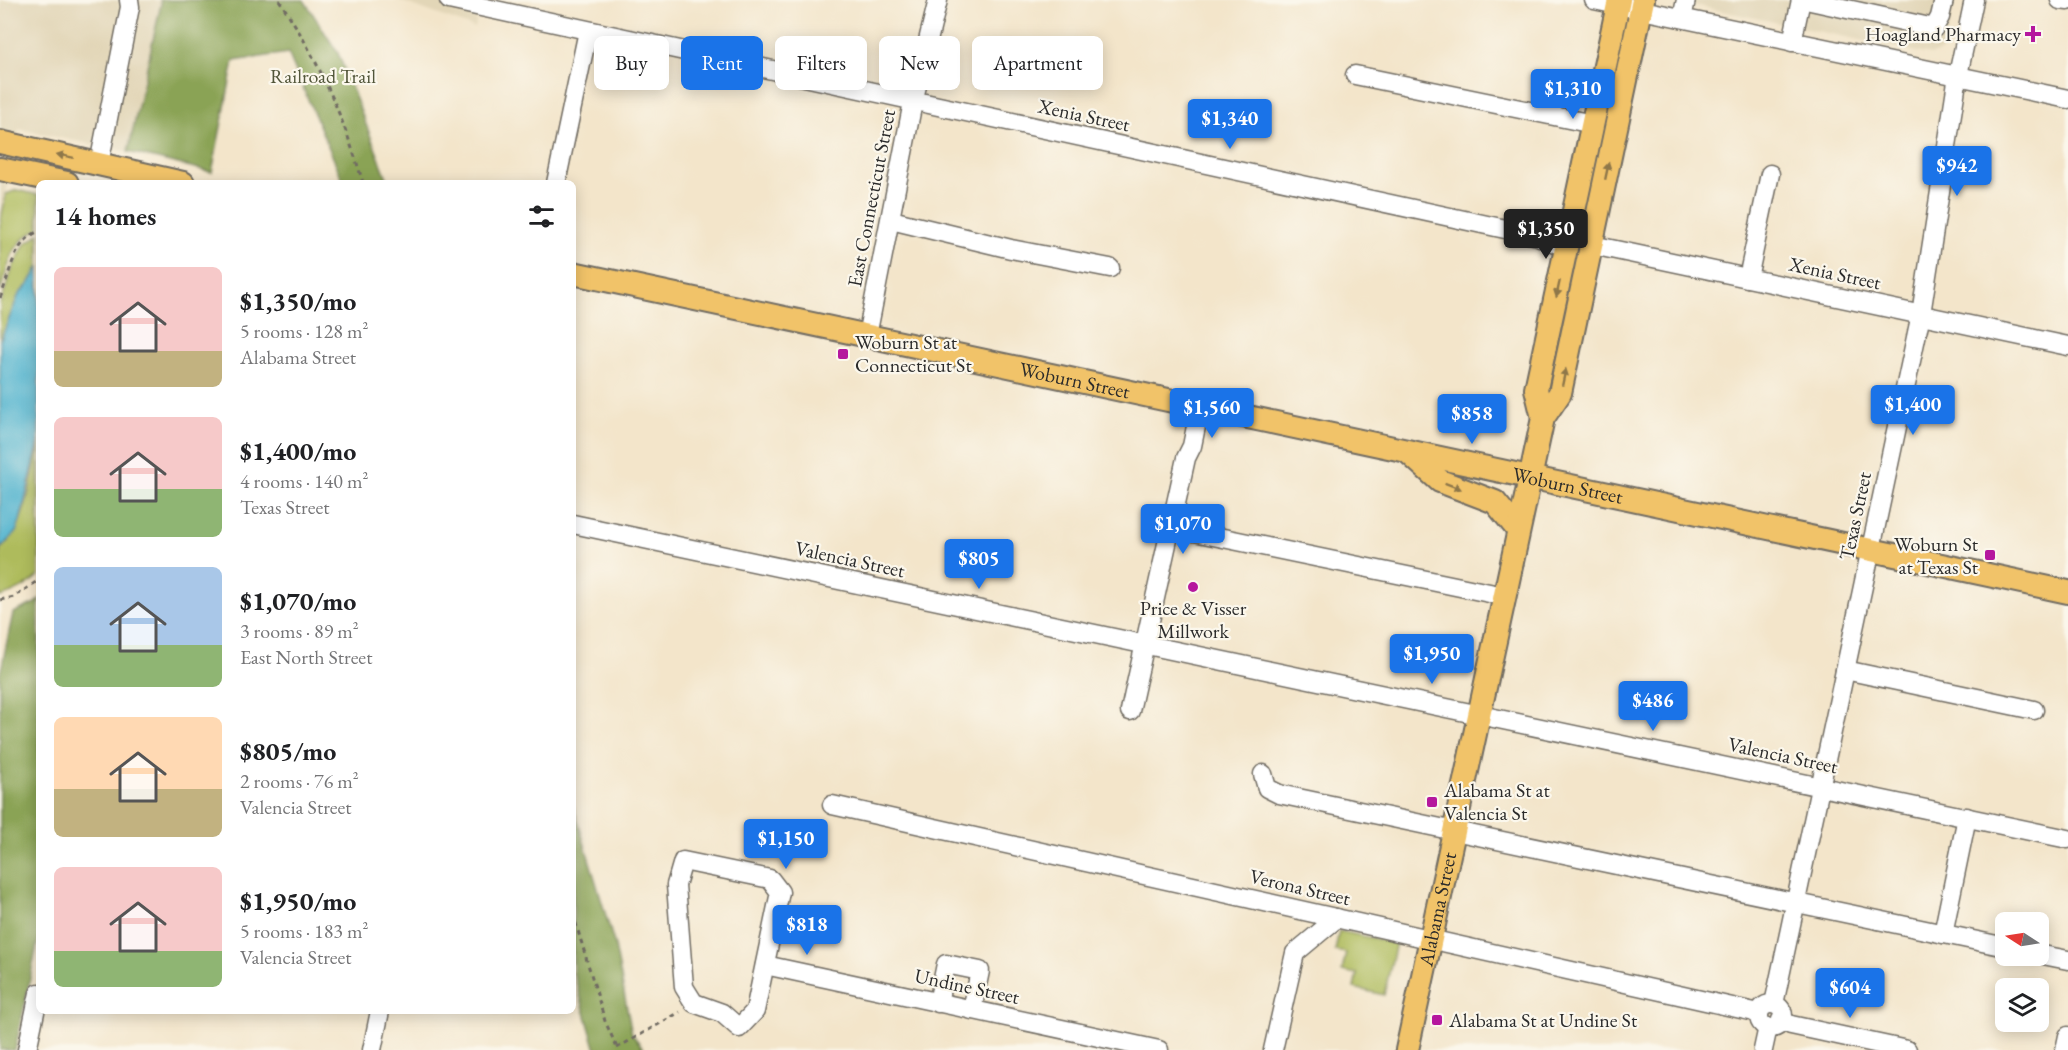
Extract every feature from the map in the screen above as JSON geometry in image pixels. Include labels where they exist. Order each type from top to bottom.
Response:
[{"type":"main road","name":"Alabama Street","points":[[1543,418],[1536,389],[1619,3]]},
{"type":"main road","name":"Alabama Street","points":[[1407,1050],[1543,418],[1560,393],[1642,5]]},
{"type":"main road","points":[[0,142],[170,180]]},
{"type":"main road","points":[[0,169],[53,180]]},
{"type":"main road","name":"Woburn Street","points":[[576,274],[2068,592]]},
{"type":"main road","points":[[1406,452],[1440,481],[1495,502],[1518,530]]},
{"type":"street","points":[[99,164],[130,7],[129,0]]},
{"type":"street","name":"Xenia Street","points":[[449,0],[1538,236],[1566,248]]},
{"type":"street","name":"East Connecticut Street","points":[[867,336],[913,102],[938,0]]},
{"type":"street","points":[[1594,0],[1642,5],[1682,18],[2068,99]]},
{"type":"street","points":[[1682,18],[1686,0]]},
{"type":"street","points":[[1792,42],[1801,0]]},
{"type":"street","points":[[1806,0],[1934,28],[1942,9],[1969,23]]},
{"type":"street","name":"Texas Street","points":[[1763,1050],[1921,314],[1958,75],[1974,0]]},
{"type":"street","points":[[2060,0],[2068,1]]},
{"type":"street","points":[[557,180],[588,31]]},
{"type":"street","points":[[1355,75],[1593,124]]},
{"type":"street","points":[[1748,278],[1770,174]]},
{"type":"street","points":[[891,219],[1011,249],[1110,268]]},
{"type":"street","name":"Xenia Street","points":[[1592,245],[2068,346]]},
{"type":"street","points":[[1131,711],[1170,527],[1200,407]]},
{"type":"street","name":"Valencia Street","points":[[576,525],[1479,713],[2068,839]]},
{"type":"street","points":[[1170,527],[1504,596]]},
{"type":"street","points":[[1845,670],[2034,710]]},
{"type":"street","points":[[1263,774],[1267,788],[1279,794],[1995,945]]},
{"type":"street","name":"Verona Street","points":[[832,805],[1771,1016],[1791,1025],[1907,1050]]},
{"type":"street","points":[[1943,934],[1967,817]]},
{"type":"street","points":[[683,861],[770,879],[780,892],[765,965],[755,1011],[739,1028],[722,1013],[694,1003],[684,987],[683,976],[676,885],[683,861]]},
{"type":"street","points":[[1272,1050],[1295,953],[1336,918]]},
{"type":"street","points":[[2049,956],[2068,960]]},
{"type":"street","points":[[938,1003],[946,964],[980,971],[972,1010]]},
{"type":"street","name":"Undine Street","points":[[765,965],[1160,1050]]},
{"type":"street","points":[[27,1050],[36,1007]]},
{"type":"street","points":[[372,1050],[379,1014]]},
{"type":"street","points":[[2065,1050],[2068,1036]]},
{"type":"path","points":[[279,0],[310,48],[333,97],[362,180]]},
{"type":"path","points":[[0,297],[15,254],[30,235],[36,232]]},
{"type":"path","points":[[0,600],[14,597],[36,582]]},
{"type":"path","points":[[576,929],[604,1021],[617,1049],[694,1003]]},
{"type":"shaded area","points":[[0,0],[160,0],[161,4],[128,152],[19,129],[0,225]]},
{"type":"shaded area","points":[[398,0],[481,0],[475,28]]},
{"type":"shaded area","points":[[1670,0],[1954,0],[1945,50],[1931,55]]},
{"type":"green space","name":"Railroad Trail","points":[[160,0],[304,0],[338,53],[388,180],[343,180],[288,53],[234,61],[212,172],[128,152],[161,4]]},
{"type":"green space","points":[[17,190],[36,194],[36,231],[16,247],[8,264],[0,293],[0,225],[6,194]]},
{"type":"green space","points":[[36,236],[36,272],[19,294],[0,341],[0,304],[13,267],[25,244]]},
{"type":"green space","points":[[36,458],[36,578],[21,589],[0,597],[0,549],[16,528],[31,484]]},
{"type":"green space","points":[[35,603],[36,950],[15,1050],[0,1050],[0,674],[13,613]]},
{"type":"green space","points":[[576,815],[615,946],[632,1034],[645,1050],[596,1050],[576,982]]},
{"type":"green space","points":[[1339,931],[1396,943],[1384,995],[1354,988],[1357,974],[1342,971],[1346,953],[1335,951]]},
{"type":"water","points":[[36,272],[36,454],[16,532],[0,549],[0,341],[19,294]]},
{"type":"place","name":"Hoagland Pharmacy","points":[[2033,34]]},
{"type":"place","name":"Woburn St at Connecticut St","points":[[843,354]]},
{"type":"place","name":"Woburn St at Texas St","points":[[1990,555]]},
{"type":"place","name":"Price & Visser Millwork","points":[[1193,587]]},
{"type":"place","name":"Alabama St at Valencia St","points":[[1432,802]]},
{"type":"place","name":"Alabama St at Undine St","points":[[1437,1020]]}]
